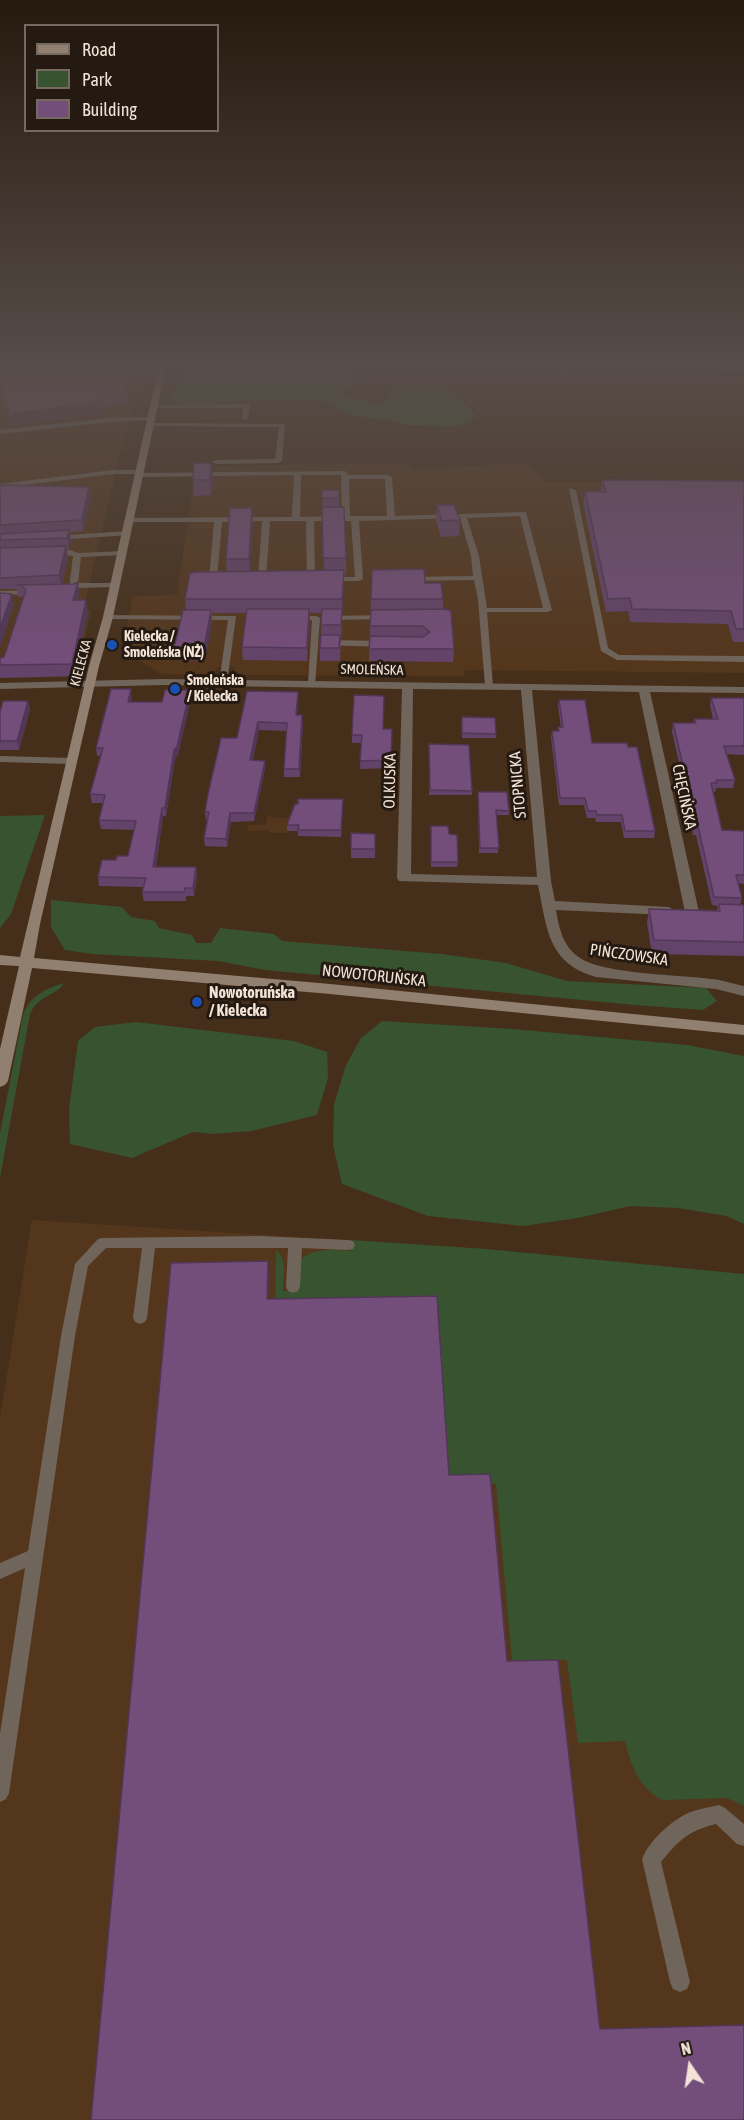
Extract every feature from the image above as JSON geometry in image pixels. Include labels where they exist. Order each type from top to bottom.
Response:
[{"type":"street","name":"KIELECKA","points":[[0,1081],[71,761],[108,617],[141,468]]},
{"type":"street","name":"SMOLEŃSKA","points":[[0,686],[223,683],[744,690]]},
{"type":"street","name":"OLKUSKA","points":[[408,685],[404,878],[544,881]]},
{"type":"street","name":"STOPNICKA","points":[[526,687],[544,881],[549,905]]},
{"type":"street","name":"CHĘCIŃSKA","points":[[549,905],[697,912],[644,688]]},
{"type":"street","name":"PIŃCZOWSKA","points":[[549,905],[555,935],[569,959],[580,967],[596,972],[716,984],[744,992]]},
{"type":"street","name":"NOWOTORUŃSKA","points":[[0,960],[330,989],[744,1030]]},
{"type":"lane","points":[[0,486],[113,472],[345,473],[358,579]]},
{"type":"lane","points":[[296,518],[298,473]]},
{"type":"lane","points":[[345,477],[388,477],[392,518]]},
{"type":"lane","points":[[572,490],[604,648],[617,657],[744,659]]},
{"type":"lane","points":[[130,520],[392,518],[523,514],[548,610],[483,610]]},
{"type":"lane","points":[[463,516],[475,556],[483,610],[489,686]]},
{"type":"lane","points":[[310,518],[311,580]]},
{"type":"lane","points":[[218,519],[213,580],[233,580]]},
{"type":"lane","points":[[262,580],[266,519]]},
{"type":"lane","points":[[50,538],[127,533]]},
{"type":"lane","points":[[43,553],[70,552],[77,555],[122,553]]},
{"type":"lane","points":[[52,592],[73,591],[77,555]]},
{"type":"lane","points":[[394,579],[477,578]]},
{"type":"lane","points":[[301,580],[370,579]]},
{"type":"lane","points":[[252,580],[272,580]]},
{"type":"lane","points":[[75,586],[115,585]]},
{"type":"lane","points":[[0,593],[42,592]]},
{"type":"lane","points":[[0,601],[22,601]]},
{"type":"lane","points":[[108,617],[245,618]]},
{"type":"lane","points":[[281,618],[397,617]]},
{"type":"lane","points":[[223,683],[233,618]]},
{"type":"lane","points":[[312,684],[316,618]]},
{"type":"lane","points":[[315,643],[401,644]]},
{"type":"lane","points":[[0,759],[71,761]]},
{"type":"lane","points":[[293,1287],[295,1242]]},
{"type":"lane","points":[[0,1793],[68,1336],[82,1264],[103,1244],[295,1242],[348,1245]]},
{"type":"lane","points":[[140,1318],[148,1243]]},
{"type":"lane","points":[[0,1571],[36,1556]]},
{"type":"lane","points":[[680,1982],[651,1859],[669,1838],[691,1821],[718,1814],[744,1837]]},
{"type":"shaded area","points":[[0,468],[117,468],[83,610],[91,611],[76,677],[0,678]]},
{"type":"shaded area","points":[[196,468],[532,468],[545,481],[744,484],[744,673],[465,670],[464,676],[240,675],[233,668],[219,667],[209,675],[161,674],[122,650],[133,596],[177,595]]},
{"type":"shaded area","points":[[267,816],[295,818],[286,833],[270,833],[268,830],[247,831],[248,825],[266,825]]},
{"type":"shaded area","points":[[32,1220],[486,1249],[744,1772],[744,2120],[0,2120],[0,1418]]},
{"type":"green space","points":[[45,815],[11,914],[0,928],[0,816]]},
{"type":"green space","points":[[51,900],[122,907],[131,917],[155,921],[159,928],[192,935],[196,943],[211,943],[220,928],[274,934],[282,941],[442,954],[506,963],[567,981],[706,988],[717,1001],[703,1010],[635,1005],[265,970],[218,961],[92,954],[65,950],[51,927]]},
{"type":"green space","points":[[64,983],[57,991],[38,1003],[30,1014],[0,1178],[0,1133],[23,1015],[26,1008],[39,994]]},
{"type":"green space","points":[[382,1021],[513,1029],[687,1045],[744,1056],[744,1224],[726,1216],[679,1208],[630,1206],[578,1218],[523,1226],[428,1216],[342,1184],[333,1145],[334,1104],[346,1065],[361,1038]]},
{"type":"green space","points":[[136,1022],[294,1041],[327,1052],[328,1078],[317,1115],[252,1131],[213,1134],[193,1132],[132,1158],[70,1144],[69,1109],[78,1041],[95,1027]]},
{"type":"green space","points":[[351,1240],[486,1249],[744,1274],[744,1806],[727,1798],[663,1800],[655,1796],[637,1775],[625,1741],[578,1743],[567,1660],[512,1660],[496,1484],[450,1483],[438,1302],[314,1306],[275,1300],[276,1250],[283,1263],[283,1291],[298,1290],[301,1259],[319,1251],[351,1251]]},
{"type":"building","points":[[194,468],[211,468],[210,480],[193,480]]},
{"type":"building","points":[[602,480],[744,481],[744,629],[736,629],[731,611],[632,609],[630,598],[608,599],[585,491],[606,492]]},
{"type":"building","points":[[0,485],[89,487],[82,520],[0,525]]},
{"type":"building","points":[[322,490],[339,490],[339,498],[322,498]]},
{"type":"building","points":[[437,505],[454,505],[460,520],[442,521]]},
{"type":"building","points":[[322,507],[344,507],[346,558],[323,558]]},
{"type":"building","points":[[230,508],[252,508],[249,559],[226,559]]},
{"type":"building","points":[[69,530],[67,538],[0,540],[0,534]]},
{"type":"building","points":[[66,546],[59,575],[0,578],[0,548]]},
{"type":"building","points":[[424,569],[425,583],[441,583],[443,599],[371,599],[372,570]]},
{"type":"building","points":[[344,570],[342,599],[185,599],[190,573]]},
{"type":"building","points":[[78,582],[73,600],[86,600],[72,664],[0,665],[0,658],[4,657],[26,590],[21,585],[16,585],[74,584]]},
{"type":"building","points":[[0,593],[12,594],[0,628]]},
{"type":"building","points":[[247,609],[309,609],[307,648],[242,647]]},
{"type":"building","points":[[322,609],[342,609],[341,625],[321,625]]},
{"type":"building","points":[[444,609],[451,611],[454,649],[369,649],[370,636],[423,637],[430,632],[423,626],[370,626],[371,610]]},
{"type":"building","points":[[183,610],[211,610],[204,648],[174,648]]},
{"type":"building","points":[[321,635],[340,635],[339,648],[320,648]]},
{"type":"building","points":[[111,689],[131,689],[128,702],[162,702],[165,690],[190,690],[177,747],[174,750],[153,867],[196,867],[193,888],[185,888],[184,892],[142,892],[146,878],[98,877],[102,860],[116,860],[117,856],[128,856],[136,821],[99,820],[105,795],[90,794],[103,748],[96,748]]},
{"type":"building","points":[[247,691],[298,692],[296,715],[302,715],[299,769],[284,769],[287,723],[258,722],[250,760],[265,761],[254,813],[230,813],[226,839],[204,838],[209,812],[205,812],[208,794],[221,738],[237,738]]},
{"type":"building","points":[[354,695],[384,696],[383,729],[392,729],[391,760],[360,761],[362,735],[352,735]]},
{"type":"building","points":[[711,698],[744,698],[744,746],[724,746],[735,780],[716,780],[717,783],[711,783],[722,830],[744,831],[744,875],[736,875],[742,898],[714,897],[698,826],[695,826],[673,723],[696,723],[694,719],[718,719]]},
{"type":"building","points":[[559,700],[585,700],[592,743],[627,743],[628,747],[637,747],[655,831],[625,831],[622,815],[597,815],[596,811],[588,811],[585,798],[560,798],[552,731],[559,731],[558,727],[563,727]]},
{"type":"building","points":[[3,701],[28,701],[17,741],[0,741],[0,712]]},
{"type":"building","points":[[462,717],[495,718],[496,734],[462,733]]},
{"type":"building","points":[[429,744],[469,745],[472,791],[430,790]]},
{"type":"building","points":[[478,792],[507,792],[509,811],[496,810],[499,848],[480,848]]},
{"type":"building","points":[[298,799],[343,799],[341,830],[298,830],[299,825],[287,825],[295,804],[298,804]]},
{"type":"building","points":[[431,826],[448,826],[449,834],[457,835],[458,862],[431,862]]},
{"type":"building","points":[[351,833],[375,834],[375,849],[351,849]]},
{"type":"building","points":[[719,904],[744,905],[744,942],[654,940],[649,909],[720,911]]},
{"type":"building","points":[[268,1261],[267,1299],[437,1296],[449,1475],[490,1474],[507,1661],[558,1660],[600,2029],[744,2025],[744,2120],[91,2120],[171,1263]]},
{"type":"place","name":"Kielecka / Smoleńska (NŻ)","points":[[112,645]]},
{"type":"place","name":"Smoleńska / Kielecka","points":[[175,689]]},
{"type":"place","name":"Nowotoruńska / Kielecka","points":[[197,1002]]}]
